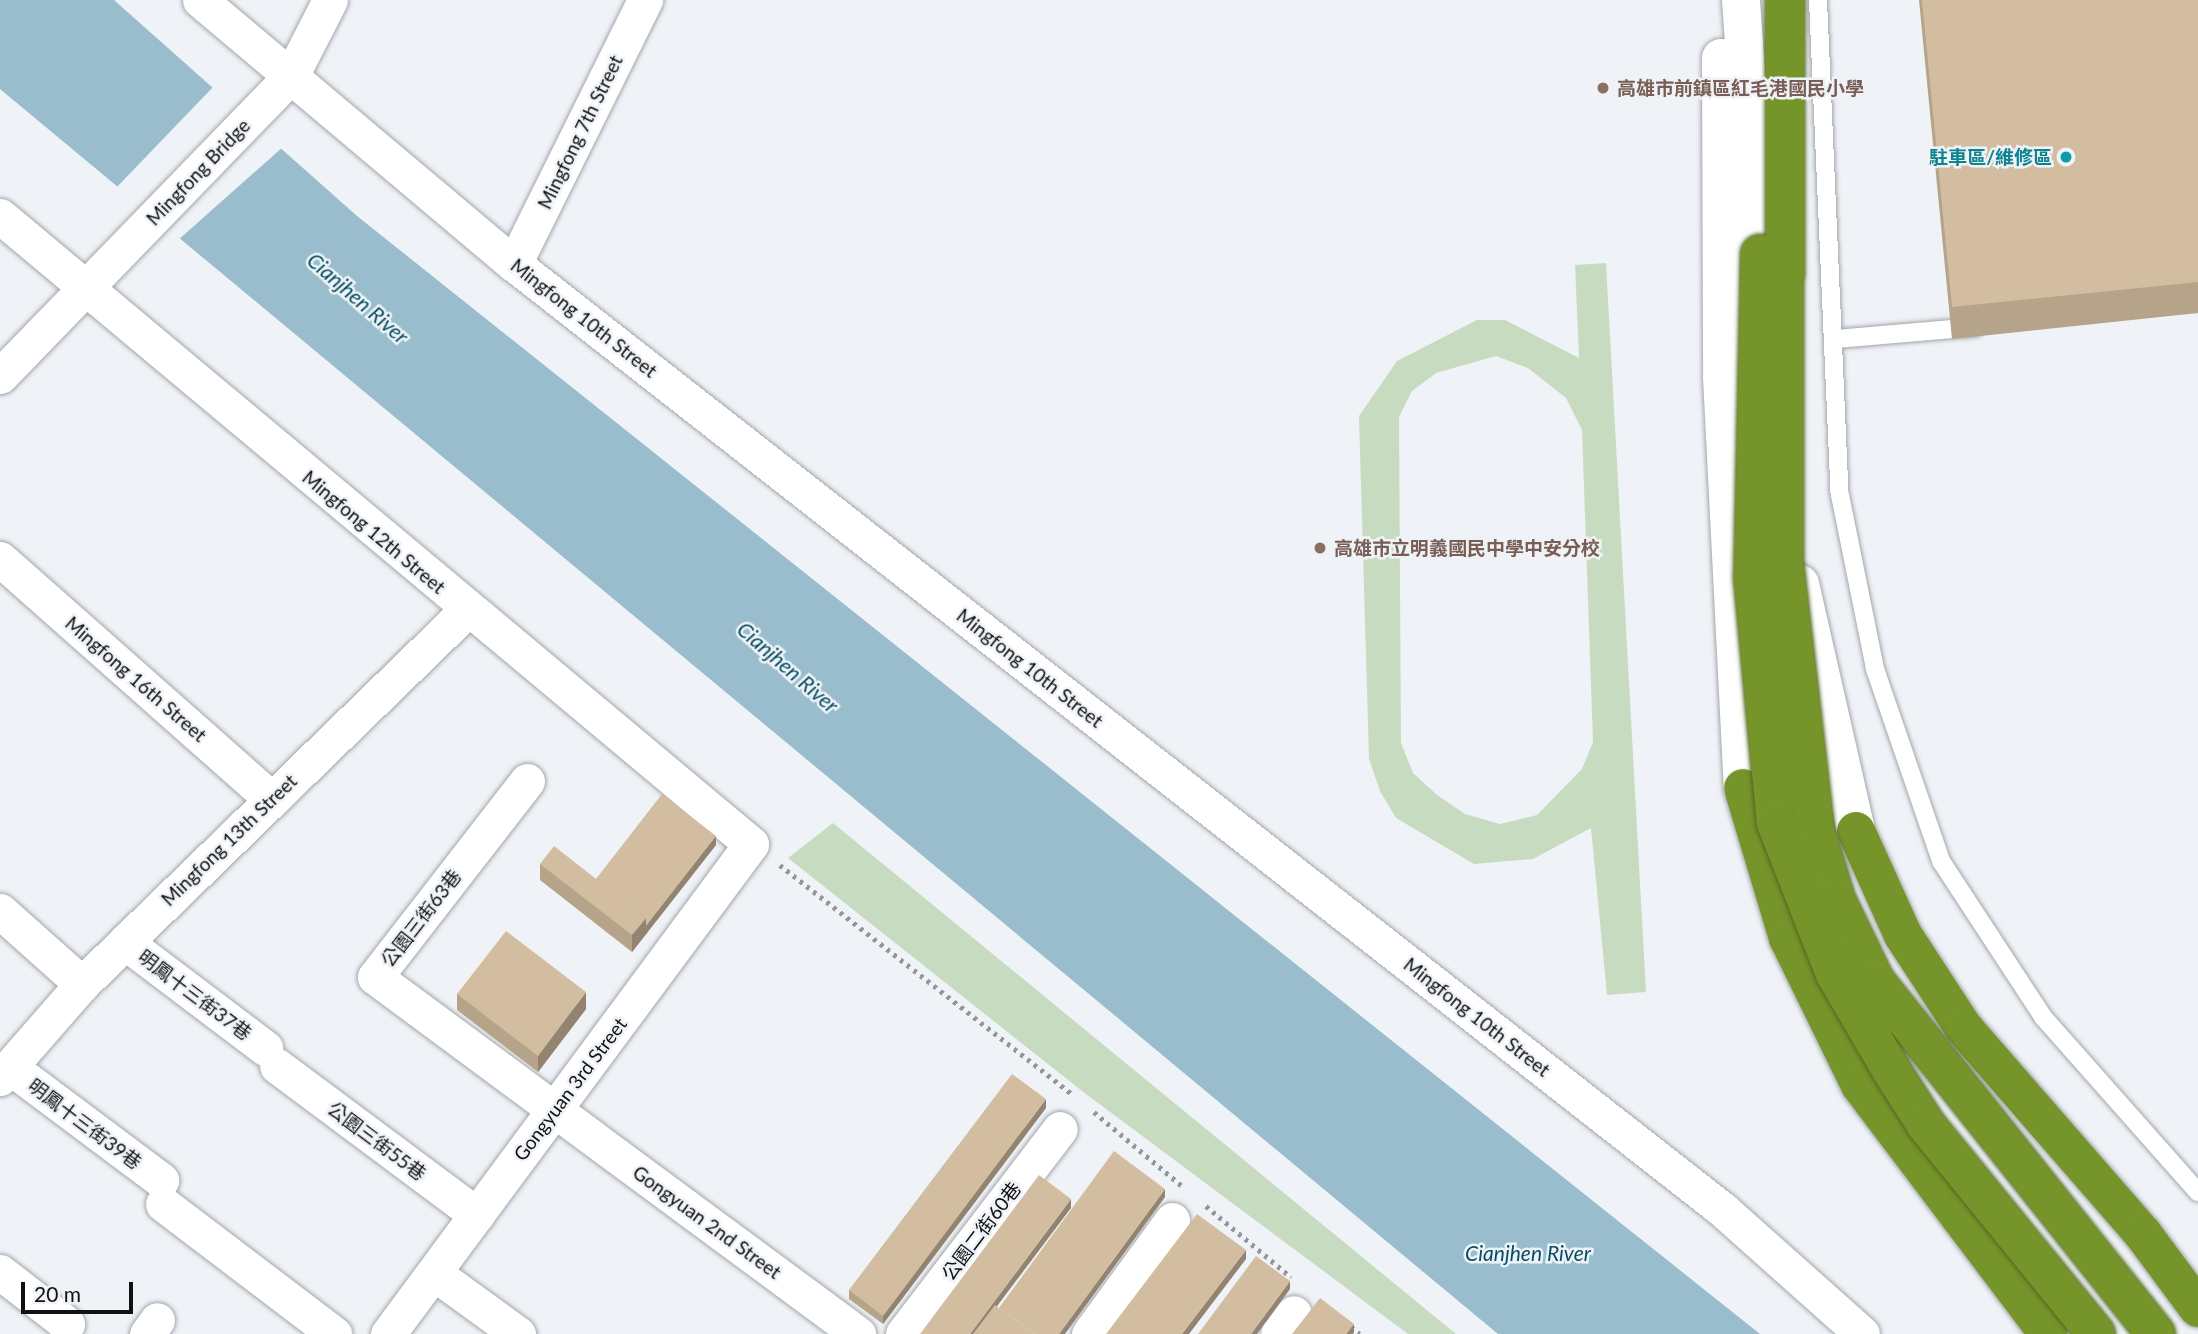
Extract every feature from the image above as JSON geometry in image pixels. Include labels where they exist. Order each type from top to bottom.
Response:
[{"type":"highway","points":[[1760,0],[1753,577],[1776,823],[1835,974],[1891,1070],[1926,1125],[2096,1334]]},
{"type":"highway","points":[[1785,0],[1784,562],[1815,831],[1836,900],[1875,981],[2156,1334]]},
{"type":"highway","points":[[1743,788],[1788,938],[1860,1085],[2048,1334]]},
{"type":"highway","points":[[1856,831],[1903,935],[1963,1027],[2143,1234],[2198,1308]]},
{"type":"street","name":"Mingfong 10th Street","points":[[200,0],[514,264],[1723,1210],[1862,1334]]},
{"type":"street","name":"Mingfong Bridge","points":[[0,376],[83,286],[291,76],[330,0]]},
{"type":"street","name":"Mingfong 7th Street","points":[[514,264],[645,0]]},
{"type":"street","points":[[1720,0],[1722,377],[1743,788]]},
{"type":"street","points":[[1741,0],[1778,487],[1856,831]]},
{"type":"street","name":"Mingfong 12th Street","points":[[0,216],[466,611],[751,844]]},
{"type":"street","name":"Mingfong 16th Street","points":[[0,559],[271,799]]},
{"type":"street","name":"Mingfong 13th Street","points":[[5,1073],[82,984],[466,611]]},
{"type":"street","name":"公園三街63巷","points":[[527,781],[375,976],[555,1110]]},
{"type":"street","name":"Gongyuan 3rd Street","points":[[388,1334],[751,844]]},
{"type":"street","points":[[0,912],[82,984]]},
{"type":"street","name":"明鳳十三街37巷","points":[[125,942],[271,1057]]},
{"type":"street","name":"公園三街55巷","points":[[271,1057],[477,1215]]},
{"type":"street","name":"明鳳十三街39巷","points":[[5,1073],[162,1192],[334,1334]]},
{"type":"street","name":"Gongyuan 2nd Street","points":[[555,1110],[858,1334]]},
{"type":"street","name":"公園二街60巷","points":[[903,1334],[1059,1129]]},
{"type":"street","points":[[1089,1334],[1182,1207]]},
{"type":"street","points":[[0,1272],[67,1324]]},
{"type":"street","points":[[434,1273],[518,1334]]},
{"type":"lane","points":[[1818,0],[1836,339],[1840,495],[1875,669],[1941,861],[2043,1017],[2198,1192]]},
{"type":"lane","points":[[1836,339],[1989,326]]},
{"type":"path","points":[[751,844],[1076,1097]]},
{"type":"path","points":[[1087,1106],[1182,1207]]},
{"type":"path","points":[[1202,1202],[1290,1310]]},
{"type":"path","points":[[1339,1317],[1360,1334]]},
{"type":"green space","points":[[1606,263],[1646,992],[1607,995],[1591,828],[1533,859],[1474,864],[1396,818],[1380,791],[1369,759],[1359,416],[1397,361],[1477,320],[1505,320],[1579,358],[1575,265]],"holes":[[[1496,356],[1528,368],[1566,398],[1582,430],[1593,742],[1582,769],[1537,815],[1500,824],[1465,814],[1437,795],[1413,773],[1401,743],[1399,417],[1412,391],[1436,373]]]},
{"type":"green space","points":[[833,823],[1456,1334],[1408,1334],[1082,1091],[788,858]]},
{"type":"water","name":"Cianjhen River","points":[[0,0],[114,0],[357,216],[1760,1334],[1498,1334],[0,89]]},
{"type":"pier","points":[[215,85],[284,146],[177,241],[115,189]]},
{"type":"building","name":"駐車區/維修區","points":[[1922,0],[2198,0],[2198,282],[1952,307]]},
{"type":"building","points":[[662,794],[716,836],[646,926],[646,918],[596,879]]},
{"type":"building","points":[[554,846],[646,918],[632,935],[540,864]]},
{"type":"building","points":[[506,931],[586,992],[538,1056],[457,994]]},
{"type":"building","points":[[1012,1074],[1046,1099],[883,1316],[849,1290]]},
{"type":"building","points":[[1114,1151],[1165,1189],[1059,1334],[1035,1334],[999,1308]]},
{"type":"building","points":[[1039,1175],[1071,1199],[970,1334],[920,1334]]},
{"type":"building","points":[[1197,1214],[1246,1250],[1182,1334],[1106,1334]]},
{"type":"building","points":[[1256,1256],[1290,1281],[1251,1334],[1198,1334]]},
{"type":"building","points":[[1320,1298],[1354,1324],[1346,1334],[1292,1334]]},
{"type":"building","points":[[995,1305],[1035,1334],[973,1334]]},
{"type":"place","name":"高雄市前鎮區紅毛港國民小學","points":[[1603,88]]},
{"type":"place","name":"駐車區/維修區","points":[[2066,157]]},
{"type":"place","name":"高雄市立明義國民中學中安分校","points":[[1320,548]]}]
